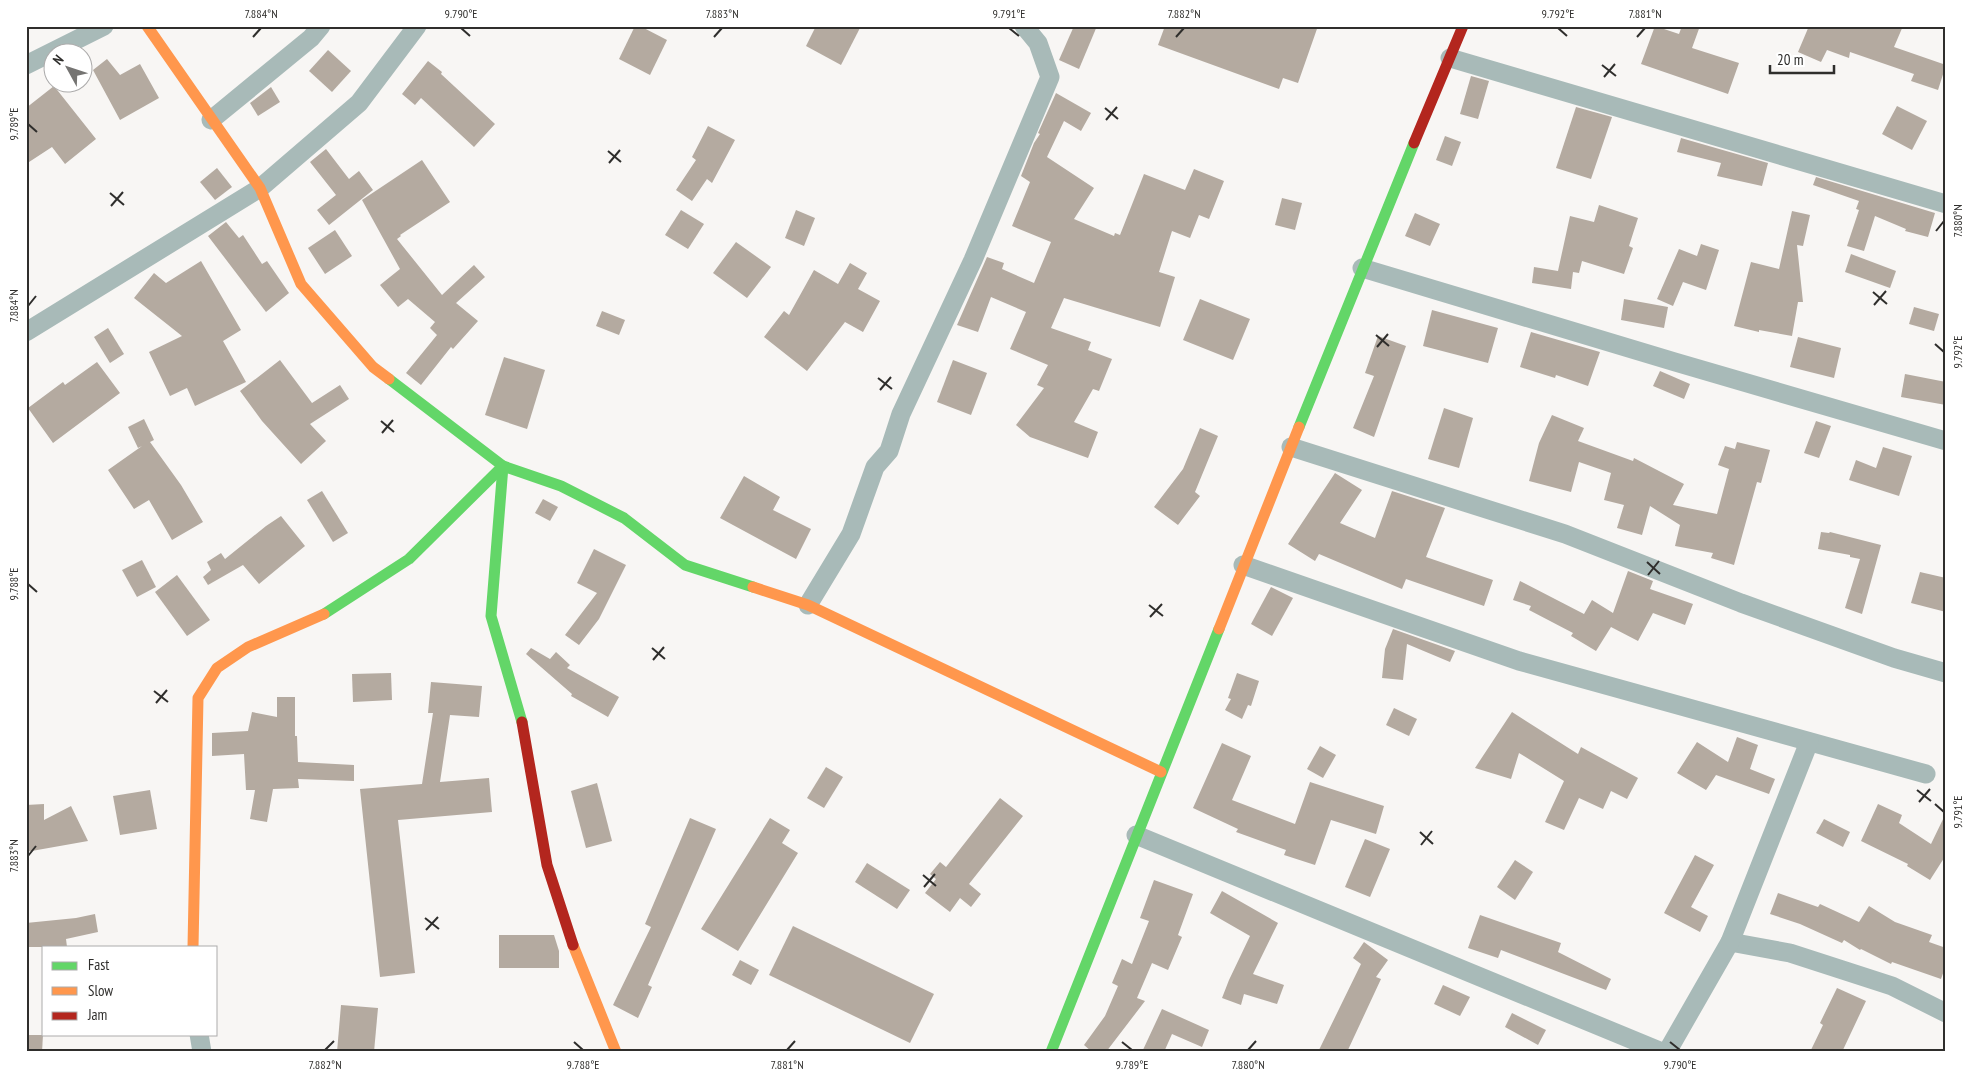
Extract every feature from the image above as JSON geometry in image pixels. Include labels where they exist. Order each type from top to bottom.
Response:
[{"type":"street","points":[[26,65],[104,26]]},
{"type":"street","points":[[147,26],[260,188],[301,284],[374,367],[503,466],[561,486],[624,518],[685,565],[808,605],[1161,772]]},
{"type":"street","points":[[211,120],[311,38],[321,26]]},
{"type":"street","points":[[26,332],[260,188],[359,103],[417,26]]},
{"type":"street","points":[[808,605],[851,534],[874,467],[889,451],[901,414],[973,260],[1050,76],[1038,43],[1024,26]]},
{"type":"street","points":[[1051,1052],[1290,447],[1463,26]]},
{"type":"street","points":[[1450,58],[1946,204]]},
{"type":"street","points":[[1362,268],[1946,441]]},
{"type":"street","points":[[1290,447],[1565,534],[1741,603],[1894,658],[1946,672]]},
{"type":"street","points":[[193,946],[198,698],[217,668],[248,647],[327,614],[409,559],[503,466]]},
{"type":"street","points":[[503,466],[491,616],[524,728],[547,865],[577,957],[616,1052]]},
{"type":"street","points":[[1243,565],[1519,661],[1926,774]]},
{"type":"street","points":[[1667,1052],[1730,942],[1809,742]]},
{"type":"street","points":[[1136,835],[1662,1052]]},
{"type":"street","points":[[1730,942],[1790,953],[1892,986],[1946,1013]]},
{"type":"street","points":[[199,1036],[202,1052]]},
{"type":"building","points":[[635,26],[640,26],[667,40],[650,75],[619,59]]},
{"type":"building","points":[[816,26],[861,26],[841,65],[806,46]]},
{"type":"building","points":[[1074,26],[1097,26],[1079,69],[1059,60]]},
{"type":"building","points":[[1165,26],[1318,26],[1298,83],[1283,78],[1279,89],[1158,45]]},
{"type":"building","points":[[1655,26],[1679,34],[1682,26],[1700,26],[1692,48],[1739,63],[1728,94],[1641,64]]},
{"type":"building","points":[[1809,26],[1903,26],[1894,47],[1946,65],[1938,90],[1911,81],[1914,74],[1850,52],[1849,58],[1827,50],[1821,62],[1798,52]]},
{"type":"building","points":[[328,50],[351,71],[332,92],[309,71]]},
{"type":"building","points":[[107,59],[120,75],[140,64],[159,98],[120,120],[93,70]]},
{"type":"building","points":[[428,61],[442,72],[441,74],[495,124],[474,147],[421,98],[415,105],[402,94]]},
{"type":"building","points":[[1471,76],[1489,81],[1478,119],[1460,114]]},
{"type":"building","points":[[271,87],[280,102],[258,116],[250,103]]},
{"type":"building","points":[[46,92],[59,92],[96,139],[65,164],[52,147],[26,164],[26,108]]},
{"type":"building","points":[[1056,93],[1091,113],[1081,131],[1064,121],[1047,157],[1094,188],[1074,219],[1114,236],[1115,233],[1120,235],[1144,174],[1185,190],[1194,169],[1224,181],[1209,219],[1199,215],[1190,238],[1172,231],[1159,272],[1175,277],[1160,327],[1064,298],[1051,328],[1091,342],[1088,350],[1112,359],[1099,391],[1093,389],[1074,422],[1098,432],[1088,458],[1030,437],[1016,425],[1044,388],[1037,385],[1048,365],[1010,349],[1026,312],[991,297],[978,332],[957,325],[987,257],[1004,263],[1002,269],[1034,283],[1051,242],[1012,226],[1030,182],[1021,176]]},
{"type":"building","points":[[1897,106],[1927,121],[1912,150],[1882,134]]},
{"type":"building","points":[[1576,107],[1612,117],[1591,179],[1556,168]]},
{"type":"building","points":[[708,126],[735,140],[712,183],[707,179],[692,201],[676,190],[696,160],[692,157]]},
{"type":"building","points":[[1445,136],[1461,142],[1452,166],[1436,160]]},
{"type":"building","points":[[1681,138],[1768,163],[1762,186],[1717,176],[1721,163],[1677,152]]},
{"type":"building","points":[[326,149],[349,179],[359,171],[373,190],[329,225],[317,210],[336,195],[310,162]]},
{"type":"building","points":[[422,160],[450,202],[400,235],[397,239],[442,295],[474,265],[485,277],[456,303],[478,321],[453,349],[451,347],[421,385],[406,373],[437,335],[430,328],[435,322],[408,299],[398,307],[380,285],[400,269],[362,200]]},
{"type":"building","points":[[217,168],[232,187],[215,200],[200,182]]},
{"type":"building","points":[[1816,177],[1935,213],[1928,237],[1905,231],[1906,229],[1875,216],[1864,251],[1847,246],[1859,210],[1856,209],[1859,201],[1813,185]]},
{"type":"building","points":[[1282,198],[1302,203],[1295,230],[1275,225]]},
{"type":"building","points":[[1599,205],[1638,218],[1629,246],[1633,248],[1624,274],[1582,261],[1579,273],[1573,272],[1571,289],[1532,283],[1534,267],[1558,271],[1570,216],[1594,222]]},
{"type":"building","points":[[681,210],[704,224],[688,249],[665,235]]},
{"type":"building","points":[[796,210],[815,218],[804,246],[785,238]]},
{"type":"building","points":[[1792,211],[1810,215],[1803,246],[1797,245],[1803,302],[1798,302],[1792,336],[1759,330],[1759,332],[1734,326],[1751,262],[1779,269]]},
{"type":"building","points":[[1415,213],[1440,224],[1430,246],[1405,236]]},
{"type":"building","points":[[226,222],[239,238],[243,235],[262,264],[267,261],[289,293],[266,312],[208,236]]},
{"type":"building","points":[[335,230],[352,256],[325,274],[308,248]]},
{"type":"building","points":[[736,242],[771,267],[747,298],[713,273]]},
{"type":"building","points":[[1701,244],[1719,250],[1706,290],[1683,282],[1673,306],[1657,299],[1679,249],[1697,256]]},
{"type":"building","points":[[1851,254],[1896,271],[1890,288],[1845,272]]},
{"type":"building","points":[[201,261],[241,330],[223,341],[246,382],[195,406],[187,388],[170,396],[149,352],[182,336],[134,298],[154,273],[166,283]]},
{"type":"building","points":[[850,263],[867,273],[858,289],[880,301],[863,332],[845,322],[807,371],[764,337],[784,311],[789,315],[814,270],[838,284]]},
{"type":"building","points":[[1200,299],[1250,319],[1233,360],[1183,340]]},
{"type":"building","points":[[1624,299],[1668,307],[1664,328],[1621,320]]},
{"type":"building","points":[[1914,307],[1939,314],[1934,331],[1909,324]]},
{"type":"building","points":[[1432,310],[1498,328],[1488,363],[1423,346]]},
{"type":"building","points":[[602,311],[625,320],[619,335],[596,326]]},
{"type":"building","points":[[108,328],[124,354],[110,363],[94,337]]},
{"type":"building","points":[[1531,332],[1600,352],[1588,386],[1556,375],[1555,378],[1520,367]]},
{"type":"building","points":[[1378,336],[1406,346],[1374,437],[1353,428],[1374,376],[1365,373]]},
{"type":"building","points":[[1798,337],[1841,348],[1834,378],[1790,367]]},
{"type":"building","points":[[504,357],[545,370],[527,429],[485,415]]},
{"type":"building","points":[[280,360],[312,403],[340,385],[349,399],[310,424],[326,441],[301,464],[262,421],[240,391]]},
{"type":"building","points":[[953,360],[987,373],[971,415],[937,402]]},
{"type":"building","points":[[97,362],[120,393],[53,443],[28,408],[63,382],[65,385]]},
{"type":"building","points":[[1660,371],[1690,384],[1684,399],[1653,386]]},
{"type":"building","points":[[1905,374],[1946,382],[1946,405],[1901,397]]},
{"type":"building","points":[[1444,408],[1473,418],[1459,468],[1428,459]]},
{"type":"building","points":[[1552,415],[1584,428],[1578,441],[1633,461],[1634,458],[1684,484],[1673,505],[1717,514],[1729,469],[1718,465],[1725,446],[1735,449],[1737,442],[1770,450],[1761,483],[1757,482],[1734,565],[1711,558],[1713,553],[1675,546],[1680,525],[1650,506],[1642,535],[1617,528],[1624,505],[1604,500],[1611,473],[1579,462],[1571,492],[1529,481],[1539,443]]},
{"type":"building","points":[[144,419],[154,440],[150,442],[181,485],[203,522],[172,540],[149,500],[134,509],[108,470],[142,446],[138,448],[128,427]]},
{"type":"building","points":[[1816,421],[1831,426],[1819,458],[1804,453]]},
{"type":"building","points":[[1200,428],[1218,436],[1195,492],[1200,496],[1178,525],[1154,507],[1183,469]]},
{"type":"building","points":[[1883,447],[1912,456],[1899,496],[1849,480],[1856,460],[1876,468]]},
{"type":"building","points":[[1335,473],[1362,490],[1340,523],[1375,538],[1392,491],[1445,508],[1426,557],[1493,580],[1484,606],[1406,579],[1402,589],[1319,554],[1315,561],[1288,544]]},
{"type":"building","points":[[744,476],[780,497],[773,510],[811,529],[796,559],[720,518]]},
{"type":"building","points":[[322,491],[348,533],[333,542],[307,500]]},
{"type":"building","points":[[543,499],[558,507],[550,521],[535,513]]},
{"type":"building","points":[[281,516],[305,546],[259,584],[243,565],[208,585],[203,577],[211,570],[207,562],[221,553],[225,559]]},
{"type":"building","points":[[1821,532],[1830,532],[1881,545],[1862,614],[1845,608],[1860,559],[1850,557],[1850,555],[1818,549]]},
{"type":"building","points":[[594,549],[626,565],[599,619],[579,645],[565,635],[597,593],[577,583]]},
{"type":"building","points":[[142,560],[156,587],[137,597],[122,570]]},
{"type":"building","points":[[1628,571],[1653,581],[1650,589],[1693,604],[1685,625],[1653,613],[1638,641],[1611,627],[1596,651],[1571,636],[1573,633],[1529,610],[1531,606],[1513,600],[1520,581],[1584,614],[1592,600],[1613,613]]},
{"type":"building","points":[[1920,572],[1946,578],[1946,612],[1911,603]]},
{"type":"building","points":[[177,575],[210,620],[187,636],[155,592]]},
{"type":"building","points":[[1271,587],[1293,598],[1272,636],[1251,624]]},
{"type":"building","points":[[1393,629],[1455,651],[1450,662],[1407,644],[1403,680],[1382,678],[1385,649]]},
{"type":"building","points":[[531,648],[550,659],[556,652],[570,665],[567,668],[619,697],[608,717],[571,696],[572,694],[526,654]]},
{"type":"building","points":[[391,673],[392,700],[353,702],[352,674]]},
{"type":"building","points":[[1237,673],[1259,681],[1251,706],[1248,705],[1242,719],[1225,710],[1231,699],[1228,698]]},
{"type":"building","points":[[431,682],[482,686],[479,717],[450,715],[440,782],[489,778],[492,812],[398,820],[415,973],[380,977],[360,789],[422,784],[433,713],[428,713]]},
{"type":"building","points":[[277,697],[295,697],[295,736],[297,736],[298,762],[354,765],[354,781],[298,779],[299,788],[273,789],[267,822],[250,819],[255,790],[246,790],[244,754],[212,756],[212,733],[248,731],[252,712],[277,717]]},
{"type":"building","points":[[1394,708],[1417,719],[1409,736],[1386,725]]},
{"type":"building","points":[[1512,712],[1578,754],[1581,747],[1638,778],[1627,799],[1611,791],[1603,809],[1579,798],[1564,830],[1545,822],[1564,781],[1519,753],[1511,779],[1475,768]]},
{"type":"building","points":[[1737,737],[1758,745],[1750,769],[1775,779],[1769,794],[1716,775],[1706,790],[1677,773],[1697,742],[1728,762]]},
{"type":"building","points":[[1222,743],[1251,756],[1232,800],[1295,824],[1310,782],[1384,806],[1376,834],[1331,820],[1315,865],[1284,855],[1286,850],[1236,832],[1238,829],[1193,808]]},
{"type":"building","points":[[1320,746],[1336,755],[1323,778],[1307,769]]},
{"type":"building","points":[[826,767],[843,777],[824,808],[807,798]]},
{"type":"building","points":[[597,783],[612,841],[586,848],[571,791]]},
{"type":"building","points":[[150,790],[157,829],[120,835],[113,796]]},
{"type":"building","points":[[1000,798],[1023,816],[969,884],[981,894],[971,907],[960,898],[950,912],[925,893],[936,879],[930,874],[940,862],[946,867]]},
{"type":"building","points":[[44,804],[44,820],[71,806],[88,841],[26,852],[26,805]]},
{"type":"building","points":[[1878,804],[1902,815],[1899,823],[1931,844],[1946,813],[1946,855],[1930,880],[1907,866],[1908,864],[1861,841]]},
{"type":"building","points":[[690,818],[716,829],[648,985],[652,987],[638,1018],[613,1005],[651,927],[645,924]]},
{"type":"building","points":[[770,818],[790,830],[782,843],[798,853],[738,951],[701,929]]},
{"type":"building","points":[[1824,819],[1850,832],[1843,847],[1816,833]]},
{"type":"building","points":[[1365,839],[1390,849],[1370,897],[1345,887]]},
{"type":"building","points":[[1695,855],[1714,865],[1691,907],[1708,916],[1700,932],[1664,913]]},
{"type":"building","points":[[1515,860],[1533,872],[1515,900],[1497,887]]},
{"type":"building","points":[[867,863],[910,890],[897,909],[855,882]]},
{"type":"building","points":[[1154,880],[1193,894],[1178,935],[1182,937],[1168,970],[1152,963],[1137,998],[1145,1001],[1106,1052],[1092,1052],[1084,1045],[1105,1016],[1118,986],[1112,983],[1122,959],[1132,964],[1149,921],[1140,918]]},
{"type":"building","points":[[1222,891],[1278,923],[1253,974],[1284,985],[1277,1004],[1244,994],[1241,1005],[1222,998],[1250,936],[1210,913]]},
{"type":"building","points":[[1778,893],[1818,907],[1820,904],[1859,922],[1869,906],[1895,922],[1932,935],[1929,942],[1946,948],[1946,965],[1941,979],[1892,962],[1891,964],[1860,950],[1844,940],[1842,943],[1800,924],[1770,914]]},
{"type":"building","points":[[95,914],[98,932],[66,939],[67,946],[26,947],[26,923],[76,918]]},
{"type":"building","points":[[1480,915],[1561,943],[1558,952],[1611,979],[1606,990],[1501,950],[1498,958],[1468,948]]},
{"type":"building","points":[[793,926],[934,994],[910,1043],[769,975]]},
{"type":"building","points":[[499,935],[554,935],[559,951],[559,968],[499,968]]},
{"type":"building","points":[[1364,942],[1388,960],[1376,977],[1381,979],[1347,1052],[1318,1052],[1361,964],[1353,958]]},
{"type":"building","points":[[740,960],[759,970],[751,985],[732,975]]},
{"type":"building","points":[[1443,985],[1470,997],[1460,1016],[1434,1004]]},
{"type":"building","points":[[1837,988],[1866,1001],[1842,1052],[1810,1052],[1823,1025],[1820,1023]]},
{"type":"building","points":[[341,1005],[378,1008],[374,1052],[337,1052]]},
{"type":"building","points":[[1162,1009],[1209,1030],[1202,1047],[1172,1034],[1164,1052],[1142,1052]]},
{"type":"building","points":[[1512,1013],[1546,1030],[1538,1045],[1505,1027]]},
{"type":"building","points":[[26,1035],[42,1035],[42,1052],[26,1052]]},
{"type":"traffic: fast","points":[[1299,427],[1414,143]]},
{"type":"traffic: fast","points":[[389,379],[503,466],[491,616],[522,722]]},
{"type":"traffic: fast","points":[[324,614],[409,559],[503,466],[561,486],[624,518],[685,565],[753,587]]},
{"type":"traffic: fast","points":[[1051,1052],[1219,629]]},
{"type":"traffic: slow","points":[[147,26],[260,188],[301,284],[373,367],[389,379]]},
{"type":"traffic: slow","points":[[1219,629],[1299,427]]},
{"type":"traffic: slow","points":[[753,587],[808,605],[1161,772]]},
{"type":"traffic: slow","points":[[193,946],[198,698],[217,668],[248,647],[324,614]]},
{"type":"traffic: slow","points":[[573,945],[616,1052]]},
{"type":"traffic: jam","points":[[1414,143],[1463,26]]},
{"type":"traffic: jam","points":[[522,722],[547,865],[573,945]]}]
